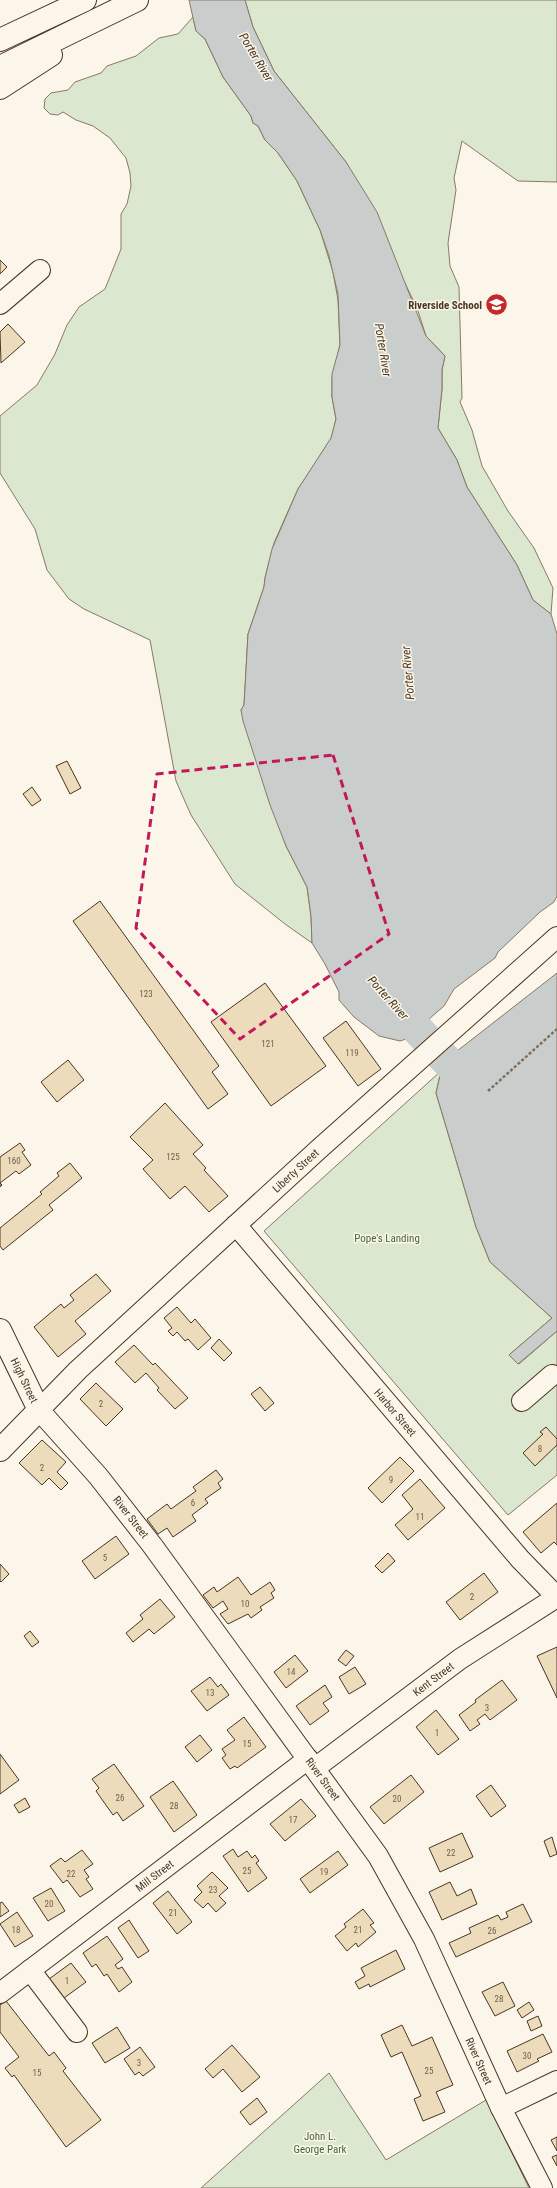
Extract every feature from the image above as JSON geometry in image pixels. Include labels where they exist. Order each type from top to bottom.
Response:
[{"type":"main road","points":[[0,40],[86,0]]},
{"type":"main road","points":[[0,66],[137,0]]},
{"type":"main road","points":[[0,88],[50,56],[103,17]]},
{"type":"main road","name":"High Street","points":[[0,1330],[39,1410]]},
{"type":"main road","points":[[0,1450],[39,1410]]},
{"type":"street","points":[[0,304],[40,270]]},
{"type":"street","name":"Liberty Street","points":[[39,1410],[78,1370],[236,1225],[393,1082],[557,937]]},
{"type":"street","name":"Harbor Street","points":[[236,1225],[520,1559],[557,1597]]},
{"type":"street","points":[[522,1401],[552,1375]]},
{"type":"street","name":"River Street","points":[[39,1410],[84,1458],[134,1521],[378,1856],[398,1889],[437,1967],[501,2108],[542,2188]]},
{"type":"street","name":"Kent Street","points":[[312,1764],[460,1659],[557,1597]]},
{"type":"street","name":"Mill Street","points":[[0,1992],[312,1764]]},
{"type":"street","points":[[30,1970],[77,2032]]},
{"type":"street","points":[[501,2108],[557,2081]]},
{"type":"path","points":[[488,1091],[557,1029]]},
{"type":"highlighted area","points":[[333,755],[389,934],[240,1039],[136,928],[157,774]]},
{"type":"green space","points":[[245,0],[557,0],[557,182],[518,181],[462,141],[454,178],[456,190],[448,243],[450,266],[459,287],[462,398],[460,402],[472,430],[482,466],[508,511],[534,548],[553,588],[551,614],[533,600],[517,565],[467,487],[457,460],[438,428],[442,389],[442,370],[445,356],[426,336],[417,308],[346,162],[274,71],[253,27]]},
{"type":"green space","points":[[193,17],[196,31],[205,39],[223,77],[251,116],[253,123],[258,126],[265,140],[278,153],[297,181],[320,230],[333,272],[338,300],[340,345],[332,378],[332,397],[336,419],[331,439],[298,489],[274,543],[264,587],[248,634],[244,705],[241,710],[286,846],[307,887],[311,916],[312,943],[285,924],[235,884],[191,815],[176,781],[150,640],[84,609],[69,599],[47,570],[35,529],[0,473],[0,416],[37,385],[55,354],[67,325],[79,307],[105,289],[121,249],[121,214],[127,204],[131,186],[130,173],[126,158],[110,138],[93,126],[76,120],[63,112],[58,115],[50,114],[44,108],[45,99],[51,93],[68,90],[75,82],[101,73],[107,66],[136,56],[159,38],[178,34]]},
{"type":"green space","name":"Pope's Landing","points":[[441,1071],[436,1093],[476,1227],[490,1262],[552,1318],[509,1355],[519,1364],[557,1331],[557,1475],[508,1515],[264,1231]]},
{"type":"green space","name":"John L. George Park","points":[[329,2073],[386,2160],[486,2100],[529,2188],[201,2188]]},
{"type":"water","points":[[189,0],[245,0],[253,27],[274,71],[346,162],[377,212],[426,336],[445,356],[442,370],[442,389],[438,428],[457,460],[467,487],[517,565],[533,600],[551,614],[557,634],[557,896],[554,902],[540,912],[498,952],[495,958],[454,989],[444,1006],[406,1039],[400,1041],[379,1036],[354,1017],[339,1000],[339,992],[325,964],[312,943],[311,916],[307,887],[286,846],[270,805],[243,721],[241,710],[244,705],[248,634],[264,587],[272,549],[298,489],[331,438],[336,419],[332,397],[332,374],[340,345],[338,294],[329,256],[320,230],[297,181],[278,153],[265,140],[258,126],[253,123],[251,116],[223,77],[205,39],[196,31]]},
{"type":"water","points":[[557,973],[557,1331],[518,1364],[509,1355],[552,1318],[490,1262],[476,1227],[436,1093],[443,1062]]},
{"type":"building","points":[[0,260],[7,267],[0,274]]},
{"type":"building","points":[[8,324],[25,342],[1,363],[0,332]]},
{"type":"building","points":[[67,761],[81,788],[70,794],[56,766]]},
{"type":"building","points":[[32,787],[41,800],[32,806],[23,794]]},
{"type":"building","points":[[100,901],[219,1066],[212,1072],[228,1094],[208,1109],[73,921]]},
{"type":"building","points":[[265,983],[326,1066],[271,1106],[211,1022]]},
{"type":"building","points":[[346,1021],[381,1069],[358,1086],[323,1038]]},
{"type":"building","points":[[68,1060],[84,1080],[57,1102],[41,1082]]},
{"type":"building","points":[[165,1103],[203,1145],[193,1154],[206,1168],[204,1170],[228,1196],[209,1212],[185,1186],[170,1199],[143,1169],[153,1160],[130,1137]]},
{"type":"building","points":[[20,1143],[25,1150],[22,1152],[31,1165],[19,1174],[16,1171],[0,1183],[0,1157]]},
{"type":"building","points":[[70,1163],[82,1178],[49,1205],[53,1210],[3,1250],[0,1246],[0,1228],[42,1194],[40,1192],[59,1176],[57,1173]]},
{"type":"building","points":[[96,1274],[111,1291],[75,1321],[86,1334],[58,1357],[34,1327],[61,1304],[64,1308],[74,1300],[70,1295]]},
{"type":"building","points":[[177,1307],[191,1323],[195,1319],[211,1338],[198,1350],[188,1339],[185,1341],[177,1332],[173,1336],[168,1331],[172,1328],[164,1318]]},
{"type":"building","points":[[219,1339],[232,1353],[224,1361],[211,1348]]},
{"type":"building","points":[[134,1345],[153,1365],[155,1363],[188,1398],[175,1409],[157,1390],[159,1388],[146,1373],[135,1383],[115,1362]]},
{"type":"building","points":[[96,1383],[123,1409],[106,1426],[80,1399]]},
{"type":"building","points":[[260,1387],[274,1403],[265,1411],[251,1394]]},
{"type":"building","points":[[546,1427],[557,1439],[557,1445],[535,1466],[523,1453],[543,1434],[540,1432]]},
{"type":"building","points":[[42,1440],[66,1462],[57,1472],[68,1483],[61,1490],[49,1478],[42,1485],[19,1463]]},
{"type":"building","points":[[400,1457],[414,1471],[382,1503],[368,1488]]},
{"type":"building","points":[[216,1470],[223,1479],[218,1483],[221,1488],[205,1499],[208,1503],[192,1515],[196,1521],[173,1537],[167,1528],[158,1534],[147,1519],[167,1504],[171,1509],[196,1491],[193,1487]]},
{"type":"building","points":[[420,1479],[445,1508],[408,1540],[395,1525],[413,1509],[402,1495]]},
{"type":"building","points":[[557,1503],[557,1545],[554,1542],[541,1553],[523,1532]]},
{"type":"building","points":[[116,1536],[129,1554],[95,1579],[82,1561]]},
{"type":"building","points":[[388,1553],[395,1561],[382,1573],[375,1566]]},
{"type":"building","points":[[0,1564],[9,1574],[1,1582],[0,1581]]},
{"type":"building","points":[[484,1573],[498,1592],[460,1620],[446,1602]]},
{"type":"building","points":[[238,1577],[251,1595],[270,1582],[275,1590],[271,1593],[274,1598],[260,1607],[262,1610],[251,1618],[248,1614],[228,1624],[220,1614],[228,1609],[223,1601],[213,1608],[203,1595],[214,1587],[217,1592]]},
{"type":"building","points":[[160,1599],[175,1617],[154,1634],[149,1629],[133,1642],[126,1633],[143,1619],[140,1615]]},
{"type":"building","points":[[30,1631],[39,1642],[32,1647],[24,1636]]},
{"type":"building","points":[[557,1647],[557,1698],[537,1656]]},
{"type":"building","points":[[346,1650],[354,1656],[346,1666],[338,1660]]},
{"type":"building","points":[[295,1655],[308,1671],[286,1688],[274,1672]]},
{"type":"building","points":[[355,1667],[366,1684],[349,1694],[339,1677]]},
{"type":"building","points":[[210,1677],[218,1687],[221,1684],[229,1695],[207,1711],[191,1691]]},
{"type":"building","points":[[502,1680],[517,1700],[490,1720],[485,1714],[477,1720],[480,1724],[470,1731],[459,1715],[476,1702],[475,1700]]},
{"type":"building","points":[[325,1685],[332,1697],[323,1703],[329,1711],[310,1725],[296,1706]]},
{"type":"building","points":[[436,1710],[459,1739],[438,1755],[416,1727]]},
{"type":"building","points":[[244,1717],[266,1747],[237,1768],[235,1766],[230,1769],[222,1758],[226,1755],[222,1749],[235,1740],[227,1730]]},
{"type":"building","points":[[200,1735],[212,1750],[197,1762],[185,1747]]},
{"type":"building","points":[[0,1754],[19,1780],[0,1794]]},
{"type":"building","points":[[114,1764],[144,1806],[123,1821],[117,1812],[113,1815],[96,1791],[99,1788],[92,1779]]},
{"type":"building","points":[[411,1775],[424,1792],[384,1824],[370,1807]]},
{"type":"building","points":[[173,1781],[197,1815],[174,1832],[150,1797]]},
{"type":"building","points":[[491,1785],[506,1806],[491,1817],[476,1796]]},
{"type":"building","points":[[25,1798],[30,1807],[19,1813],[14,1805]]},
{"type":"building","points":[[301,1799],[316,1816],[285,1841],[270,1824]]},
{"type":"building","points":[[462,1833],[473,1857],[440,1872],[429,1848]]},
{"type":"building","points":[[552,1837],[557,1854],[550,1857],[544,1841]]},
{"type":"building","points":[[233,1849],[238,1857],[247,1851],[252,1858],[255,1855],[259,1861],[256,1863],[267,1878],[248,1892],[223,1856]]},
{"type":"building","points":[[82,1850],[93,1864],[84,1870],[89,1877],[86,1879],[93,1889],[80,1897],[67,1880],[63,1883],[50,1866],[61,1858],[65,1862]]},
{"type":"building","points":[[338,1851],[348,1865],[310,1893],[300,1879]]},
{"type":"building","points":[[212,1872],[228,1888],[219,1896],[226,1903],[216,1912],[208,1903],[203,1908],[194,1900],[202,1892],[197,1886]]},
{"type":"building","points":[[450,1882],[457,1896],[471,1889],[477,1904],[442,1920],[429,1892]]},
{"type":"building","points":[[51,1888],[65,1911],[48,1921],[33,1898]]},
{"type":"building","points":[[168,1891],[192,1922],[177,1934],[153,1903]]},
{"type":"building","points":[[2,1902],[9,1911],[0,1917],[0,1903]]},
{"type":"building","points":[[523,1904],[532,1922],[456,1957],[449,1943],[471,1933],[469,1928],[498,1915],[501,1920],[508,1917],[506,1912]]},
{"type":"building","points":[[363,1909],[374,1923],[370,1925],[376,1932],[358,1947],[356,1943],[347,1951],[335,1936],[346,1927],[344,1924]]},
{"type":"building","points":[[17,1912],[33,1936],[15,1947],[0,1924]]},
{"type":"building","points":[[129,1920],[149,1951],[138,1958],[118,1928]]},
{"type":"building","points":[[107,1936],[123,1959],[115,1965],[118,1969],[122,1967],[132,1982],[119,1992],[107,1974],[104,1976],[96,1964],[92,1967],[83,1953]]},
{"type":"building","points":[[396,1950],[405,1969],[370,1987],[369,1984],[359,1989],[355,1982],[365,1976],[361,1968]]},
{"type":"building","points":[[71,1963],[86,1982],[64,1998],[49,1979]]},
{"type":"building","points":[[503,1982],[515,2006],[495,2016],[482,1992]]},
{"type":"building","points":[[6,2001],[49,2056],[54,2052],[66,2068],[63,2071],[101,2120],[66,2147],[14,2075],[12,2077],[5,2068],[19,2057],[0,2032],[0,2005]]},
{"type":"building","points":[[529,2002],[534,2010],[522,2018],[517,2010]]},
{"type":"building","points":[[538,2016],[542,2026],[531,2031],[527,2021]]},
{"type":"building","points":[[402,2025],[412,2046],[432,2037],[453,2085],[436,2092],[445,2112],[423,2121],[414,2099],[421,2096],[402,2052],[391,2057],[381,2035]]},
{"type":"building","points":[[117,2027],[130,2048],[105,2063],[92,2043]]},
{"type":"building","points":[[543,2034],[552,2052],[537,2059],[539,2061],[517,2072],[507,2051]]},
{"type":"building","points":[[232,2045],[260,2077],[242,2092],[223,2069],[213,2078],[205,2069]]},
{"type":"building","points":[[140,2047],[155,2067],[143,2076],[139,2072],[135,2075],[124,2059]]},
{"type":"building","points":[[257,2098],[267,2112],[250,2125],[240,2112]]},
{"type":"building","points":[[557,2137],[557,2151],[551,2140]]},
{"type":"building","points":[[557,2155],[557,2166],[552,2157]]},
{"type":"waterway","name":"Porter River","points":[[388,998],[475,1091]]},
{"type":"place","name":"Riverside School","points":[[497,305]]}]
